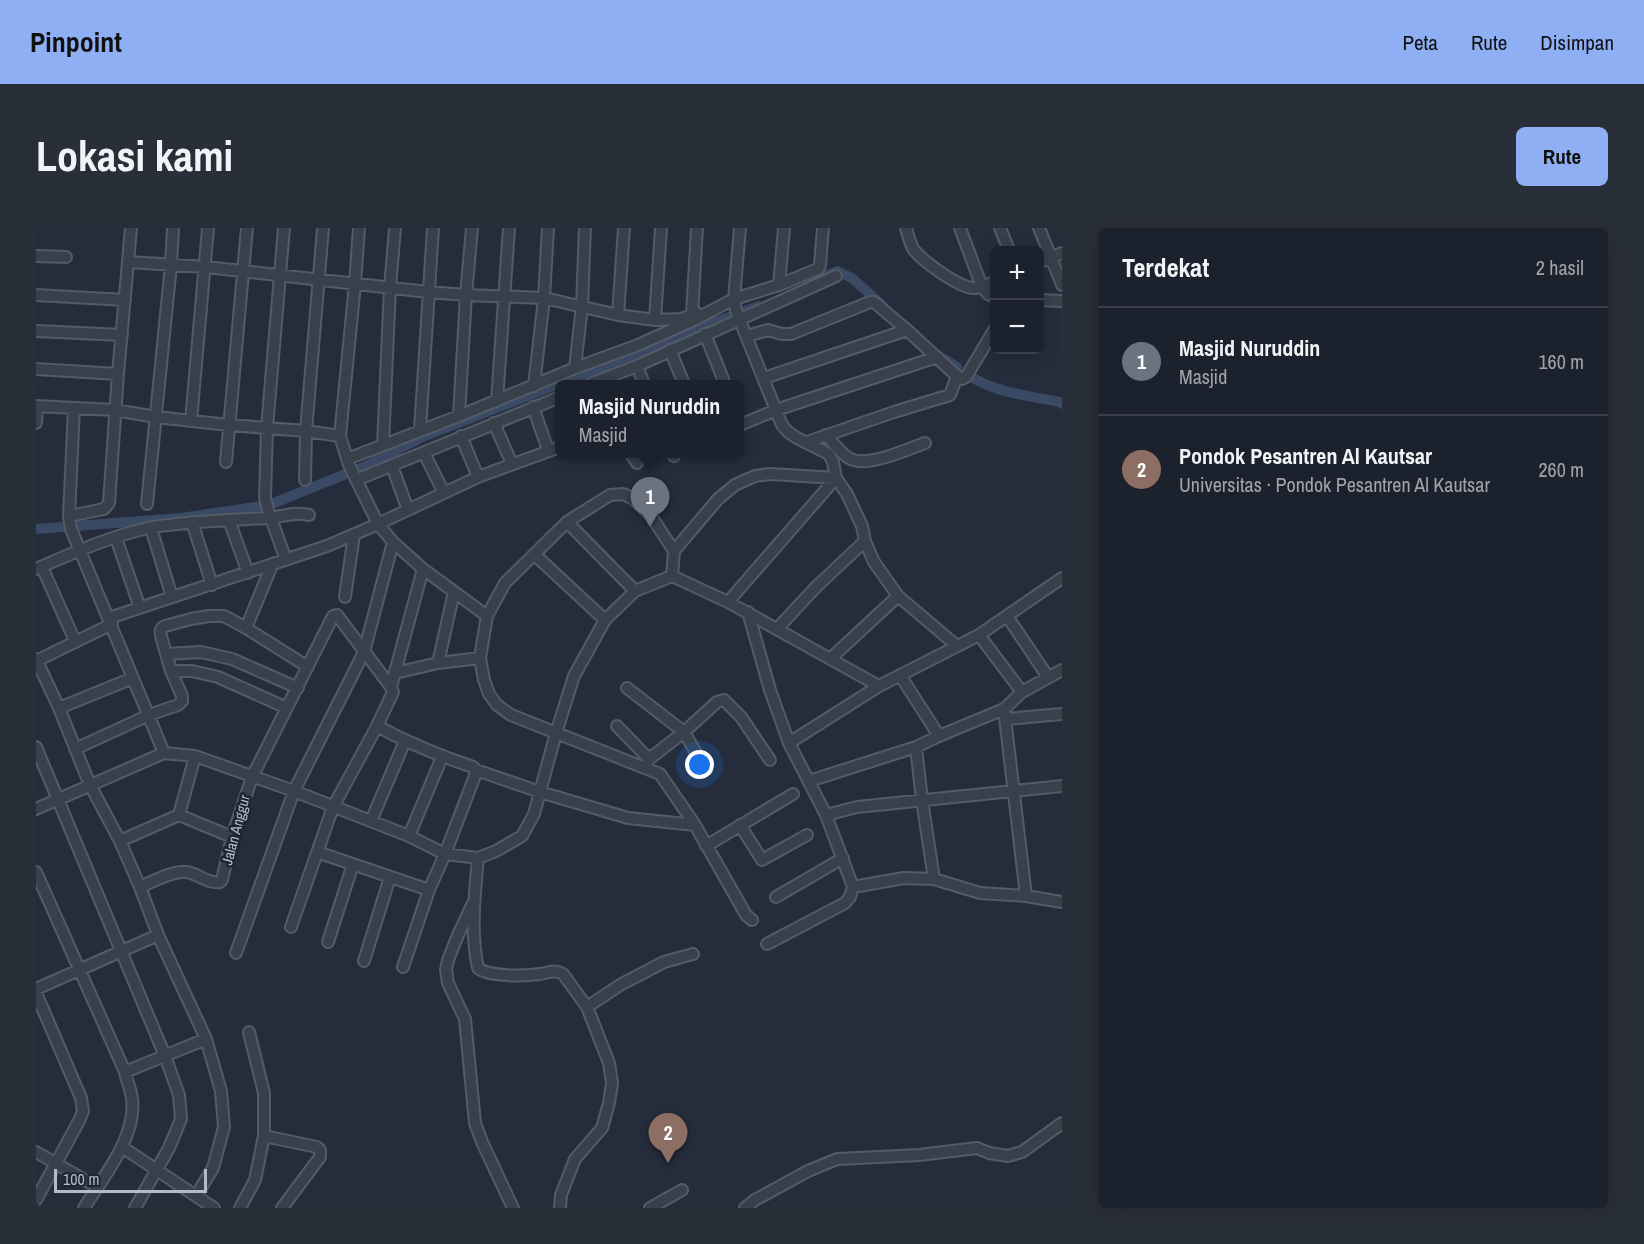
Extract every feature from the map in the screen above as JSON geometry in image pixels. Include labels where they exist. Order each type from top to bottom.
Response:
[{"type":"street","points":[[70,522],[104,509],[108,505],[131,228]]},
{"type":"street","points":[[147,504],[173,228]]},
{"type":"street","points":[[191,421],[208,228]]},
{"type":"street","points":[[226,462],[247,228]]},
{"type":"street","points":[[284,228],[267,428],[265,498],[286,560]]},
{"type":"street","points":[[305,480],[306,431],[323,228]]},
{"type":"street","points":[[359,228],[340,436],[348,462],[378,524],[393,543],[423,569],[487,616]]},
{"type":"street","points":[[383,445],[395,228]]},
{"type":"street","points":[[420,430],[433,228]]},
{"type":"street","points":[[459,416],[472,228]]},
{"type":"street","points":[[497,401],[509,228]]},
{"type":"street","points":[[534,386],[544,298],[548,228]]},
{"type":"street","points":[[575,368],[582,306],[585,228]]},
{"type":"street","points":[[618,315],[624,228]]},
{"type":"street","points":[[655,320],[661,228]]},
{"type":"street","points":[[692,315],[697,228]]},
{"type":"street","points":[[740,228],[734,299],[738,315],[780,421],[788,432],[829,454],[836,478],[847,494],[862,526],[874,562],[898,596],[957,646]]},
{"type":"street","points":[[780,285],[784,228]]},
{"type":"street","points":[[348,462],[420,430],[638,345],[734,299],[780,285],[819,268],[823,228]]},
{"type":"street","points":[[906,228],[915,251],[952,279],[974,288],[990,284]]},
{"type":"street","points":[[960,228],[982,287],[990,295]]},
{"type":"street","points":[[1000,228],[1007,246]]},
{"type":"street","points":[[1039,228],[1062,285]]},
{"type":"street","points":[[1044,260],[1062,253]]},
{"type":"street","points":[[36,256],[66,257]]},
{"type":"street","points":[[129,262],[206,267],[428,292],[544,298],[618,315],[655,320],[681,319],[712,310]]},
{"type":"street","points":[[604,380],[705,334],[738,315],[836,276]]},
{"type":"street","points":[[36,295],[125,300]]},
{"type":"street","points":[[1044,300],[1062,301]]},
{"type":"street","points":[[747,336],[768,330],[790,334],[872,302],[961,379],[966,377],[990,337]]},
{"type":"street","points":[[764,378],[907,330]]},
{"type":"street","points":[[36,331],[122,335]]},
{"type":"street","points":[[705,334],[723,380]]},
{"type":"street","points":[[670,350],[682,380]]},
{"type":"street","points":[[744,422],[937,357]]},
{"type":"street","points":[[637,366],[642,380]]},
{"type":"street","points":[[36,369],[118,374]]},
{"type":"street","points":[[807,442],[950,395],[957,376]]},
{"type":"street","points":[[355,478],[424,453],[460,436],[555,399]]},
{"type":"street","points":[[36,423],[37,406],[115,410],[156,417],[340,436]]},
{"type":"street","points":[[533,407],[548,450]]},
{"type":"street","points":[[74,408],[70,522],[164,753]]},
{"type":"street","points":[[494,423],[512,464]]},
{"type":"street","points":[[826,435],[848,458],[858,462],[873,460],[925,443]]},
{"type":"street","points":[[460,436],[478,477]]},
{"type":"street","points":[[196,1196],[213,1167],[224,1128],[221,1091],[206,1039],[158,934],[120,841],[90,785],[36,660],[140,608],[327,546],[478,477],[555,448]]},
{"type":"street","points":[[424,453],[444,493]]},
{"type":"street","points":[[392,465],[408,510]]},
{"type":"street","points":[[672,576],[674,551],[718,499],[735,484],[755,476],[770,474],[836,478]]},
{"type":"street","points":[[728,602],[836,478]]},
{"type":"street","points":[[674,551],[651,516],[632,498],[623,494],[610,495],[567,522],[505,583],[487,616],[480,658],[484,680],[489,694],[497,705],[511,715],[646,764],[660,774],[695,825],[746,915],[752,920]]},
{"type":"street","points":[[75,641],[39,568],[80,550],[152,528],[192,522],[309,515]]},
{"type":"street","points":[[229,519],[248,573]]},
{"type":"street","points":[[192,522],[212,585]]},
{"type":"street","points":[[567,522],[635,591]]},
{"type":"street","points":[[152,528],[172,597]]},
{"type":"street","points":[[345,597],[354,534]]},
{"type":"street","points":[[116,538],[140,608]]},
{"type":"street","points":[[777,629],[816,587],[866,541]]},
{"type":"street","points":[[236,953],[294,791],[364,652],[393,543]]},
{"type":"street","points":[[534,554],[605,620]]},
{"type":"street","points":[[246,628],[272,565]]},
{"type":"street","points":[[291,927],[333,807],[392,694],[395,673],[423,569]]},
{"type":"street","points":[[36,809],[164,753],[195,756],[410,836],[445,854],[478,858],[522,836],[534,814],[574,676],[605,620],[635,591],[672,576],[748,612],[879,686]]},
{"type":"street","points":[[789,743],[879,686],[979,635],[1062,578]]},
{"type":"street","points":[[438,663],[454,592]]},
{"type":"street","points":[[830,659],[898,596]]},
{"type":"street","points":[[748,612],[770,690],[789,743],[826,814],[854,887],[845,903],[767,944]]},
{"type":"street","name":"Jalan Anggur","points":[[140,887],[166,876],[187,872],[211,882],[220,882],[224,876],[232,837],[252,777],[333,616],[338,615],[364,652]]},
{"type":"street","points":[[75,749],[149,715],[178,705],[182,701],[166,654],[160,631],[162,627],[191,619],[224,616],[308,667]]},
{"type":"street","points":[[1006,616],[1048,677]]},
{"type":"street","points":[[979,635],[1022,692]]},
{"type":"street","points":[[166,654],[201,652],[232,659],[298,688]]},
{"type":"street","points":[[364,652],[392,687]]},
{"type":"street","points":[[395,673],[438,663],[480,658]]},
{"type":"street","points":[[1026,896],[1005,714],[1022,692],[1062,670]]},
{"type":"street","points":[[171,671],[192,671],[218,677],[287,708]]},
{"type":"street","points":[[900,675],[939,736]]},
{"type":"street","points":[[58,708],[133,678]]},
{"type":"street","points":[[627,688],[684,732],[706,770]]},
{"type":"street","points":[[646,764],[717,702],[724,700],[741,717],[770,760]]},
{"type":"street","points":[[809,781],[916,747],[939,736],[1005,714],[1062,714]]},
{"type":"street","points":[[377,726],[442,757],[540,792],[628,818],[695,825]]},
{"type":"street","points":[[617,726],[646,764]]},
{"type":"street","points":[[371,822],[405,741]]},
{"type":"street","points":[[916,747],[934,879]]},
{"type":"street","points":[[37,754],[58,799],[179,1095],[180,1119],[169,1148],[136,1207]]},
{"type":"street","points":[[179,815],[195,756]]},
{"type":"street","points":[[410,836],[442,757]]},
{"type":"street","points":[[403,967],[429,890],[476,770]]},
{"type":"street","points":[[826,814],[857,807],[1062,786]]},
{"type":"street","points":[[706,846],[792,794]]},
{"type":"street","points":[[120,841],[179,815],[232,837]]},
{"type":"street","points":[[740,825],[762,860],[807,835]]},
{"type":"street","points":[[317,852],[429,890]]},
{"type":"street","points":[[478,858],[474,901],[477,966],[480,969],[510,975],[539,975],[559,971],[567,978],[587,1007],[609,1063],[612,1092],[602,1128],[575,1159],[561,1195],[560,1208]]},
{"type":"street","points":[[776,897],[843,858]]},
{"type":"street","points":[[328,942],[353,864]]},
{"type":"street","points":[[36,872],[125,1072],[132,1100],[130,1122],[122,1147],[84,1208]]},
{"type":"street","points":[[364,961],[390,877]]},
{"type":"street","points":[[854,887],[904,878],[934,879],[980,893],[1026,896],[1062,902]]},
{"type":"street","points":[[474,901],[458,934],[446,970],[448,983],[465,1019],[475,1123],[513,1208]]},
{"type":"street","points":[[37,1198],[83,1111],[81,1098],[36,991],[158,934]]},
{"type":"street","points":[[587,1007],[620,985],[664,962],[693,954]]},
{"type":"street","points":[[240,1208],[255,1180],[264,1136],[264,1093],[249,1032]]},
{"type":"street","points":[[125,1072],[206,1039]]},
{"type":"street","points":[[745,1208],[755,1200],[808,1171],[837,1159],[951,1153],[977,1148],[989,1153],[1008,1156],[1022,1152],[1062,1123]]},
{"type":"street","points":[[264,1136],[316,1147],[320,1150],[320,1157],[282,1208]]},
{"type":"street","points":[[122,1147],[214,1208]]},
{"type":"street","points":[[36,1152],[97,1187]]},
{"type":"street","points":[[650,1208],[682,1190]]},
{"type":"waterway","points":[[825,276],[837,271],[852,278],[883,306]]},
{"type":"waterway","points":[[569,380],[759,306]]},
{"type":"waterway","points":[[939,356],[957,367]]},
{"type":"waterway","points":[[970,376],[1002,390],[1062,404]]},
{"type":"waterway","points":[[269,505],[368,465],[422,437],[555,385]]},
{"type":"waterway","points":[[36,529],[181,518],[262,506]]},
{"type":"place","name":"Masjid Nuruddin","points":[[650,527]]},
{"type":"place","name":"Pondok Pesantren Al Kautsar","points":[[668,1163]]}]
